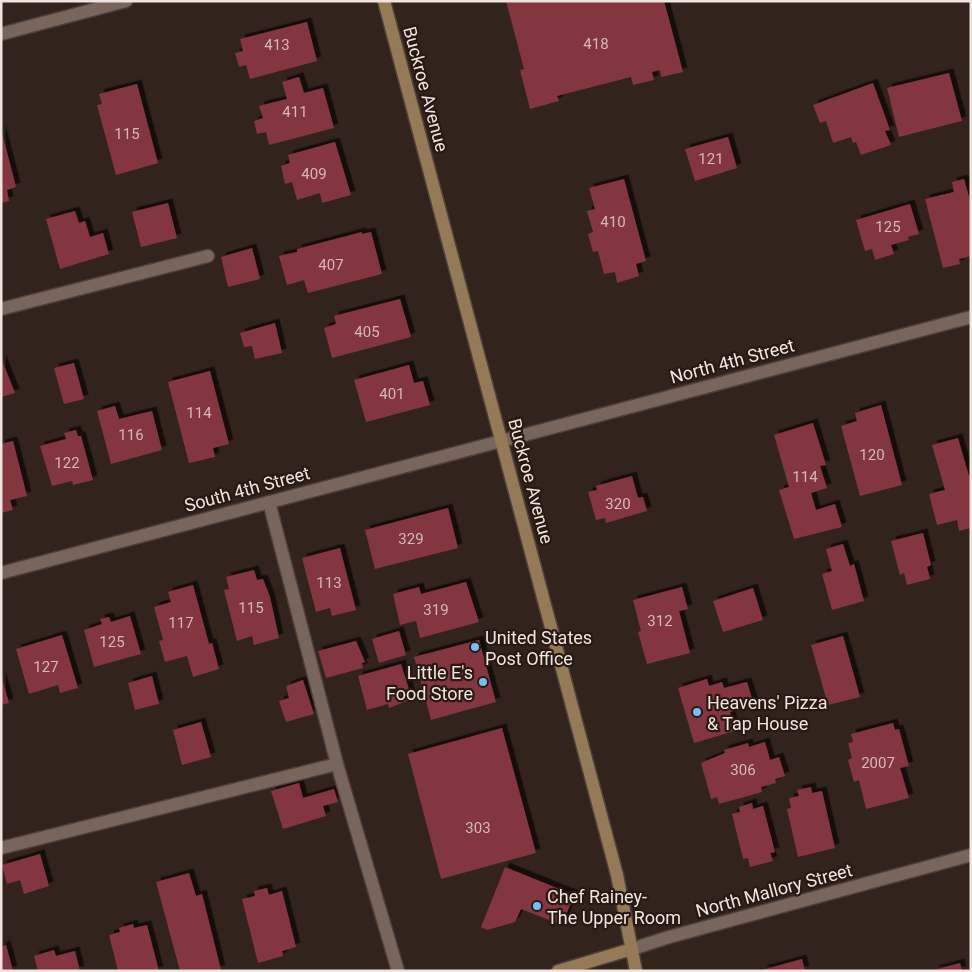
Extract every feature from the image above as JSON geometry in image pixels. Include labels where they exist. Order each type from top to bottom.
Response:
[{"type":"street","points":[[1,34],[126,1]]},
{"type":"street","name":"Buckroe Avenue","points":[[384,1],[618,875],[636,971]]},
{"type":"street","points":[[1,309],[208,256]]},
{"type":"street","name":"North 4th Street","points":[[502,440],[971,316]]},
{"type":"street","name":"South 4th Street","points":[[1,573],[502,440]]},
{"type":"street","points":[[268,502],[337,764],[398,971]]},
{"type":"street","points":[[1,848],[337,764]]},
{"type":"street","name":"North Mallory Street","points":[[558,971],[632,950],[669,937],[971,855]]},
{"type":"building","points":[[506,1],[664,1],[683,72],[661,77],[660,70],[652,72],[654,80],[633,85],[631,77],[557,96],[559,101],[530,109],[520,70],[524,69]]},
{"type":"building","points":[[307,22],[317,61],[250,79],[246,65],[239,67],[235,53],[243,51],[240,39]]},
{"type":"building","points":[[949,73],[962,121],[899,137],[887,88]]},
{"type":"building","points":[[299,77],[304,93],[323,88],[334,128],[269,145],[266,132],[257,134],[254,121],[263,118],[259,106],[287,99],[282,82]]},
{"type":"building","points":[[873,83],[890,130],[885,131],[891,145],[861,155],[856,142],[853,143],[851,137],[833,143],[826,121],[820,123],[813,105]]},
{"type":"building","points":[[137,84],[158,163],[116,175],[97,105],[102,104],[99,94]]},
{"type":"building","points":[[1,129],[16,187],[7,190],[9,201],[1,203]]},
{"type":"building","points":[[728,137],[737,168],[695,181],[685,149]]},
{"type":"building","points":[[335,142],[351,195],[322,203],[320,193],[297,200],[292,182],[285,184],[281,166],[290,163],[288,155]]},
{"type":"building","points":[[624,179],[646,261],[636,264],[639,276],[617,283],[615,272],[604,274],[598,251],[593,252],[588,234],[593,232],[587,211],[595,209],[589,188]]},
{"type":"building","points":[[964,179],[971,204],[971,256],[959,259],[960,264],[943,268],[925,199],[954,192],[952,182]]},
{"type":"building","points":[[168,203],[177,238],[141,247],[132,212]]},
{"type":"building","points":[[910,204],[919,234],[908,237],[909,240],[891,245],[894,254],[875,260],[872,249],[865,251],[856,220]]},
{"type":"building","points":[[75,211],[79,223],[85,221],[90,237],[103,233],[109,254],[60,269],[46,219]]},
{"type":"building","points":[[362,232],[362,234],[371,232],[382,274],[308,293],[304,280],[287,285],[279,256],[297,252],[297,249]]},
{"type":"building","points":[[252,248],[260,279],[228,287],[221,257]]},
{"type":"building","points":[[400,299],[411,337],[332,358],[324,328],[336,324],[334,316]]},
{"type":"building","points":[[275,323],[282,353],[255,359],[252,346],[244,347],[240,333]]},
{"type":"building","points":[[1,358],[15,393],[1,397]]},
{"type":"building","points":[[74,363],[84,399],[64,404],[54,368]]},
{"type":"building","points":[[409,365],[414,383],[423,381],[430,405],[366,422],[354,380]]},
{"type":"building","points":[[210,371],[229,444],[213,448],[215,457],[189,463],[168,382]]},
{"type":"building","points":[[881,405],[902,485],[860,496],[841,426],[857,421],[855,413]]},
{"type":"building","points":[[115,406],[119,419],[152,411],[162,450],[111,464],[97,411]]},
{"type":"building","points":[[813,423],[826,465],[820,466],[827,488],[811,493],[816,510],[835,504],[842,527],[794,539],[779,490],[789,487],[774,435]]},
{"type":"building","points":[[76,430],[78,436],[81,436],[93,480],[73,485],[72,481],[52,486],[40,446],[66,439],[64,433]]},
{"type":"building","points":[[958,438],[971,483],[971,528],[959,531],[957,520],[937,525],[929,494],[945,490],[932,445]]},
{"type":"building","points":[[13,441],[27,496],[10,500],[13,510],[1,513],[1,444]]},
{"type":"building","points":[[632,476],[638,498],[643,497],[647,511],[606,523],[605,518],[596,520],[588,492],[597,490],[596,486]]},
{"type":"building","points":[[448,508],[458,548],[375,569],[365,530]]},
{"type":"building","points":[[923,533],[931,565],[927,567],[930,579],[907,585],[904,573],[900,575],[891,541]]},
{"type":"building","points":[[843,544],[850,566],[854,564],[864,601],[832,610],[822,574],[832,571],[826,549]]},
{"type":"building","points":[[340,548],[356,610],[332,616],[330,608],[316,612],[302,558]]},
{"type":"building","points":[[254,570],[257,580],[263,579],[270,597],[279,638],[254,645],[252,636],[237,641],[224,590],[229,589],[226,577]]},
{"type":"building","points":[[466,582],[479,622],[420,638],[416,621],[400,625],[393,594],[419,587],[421,594]]},
{"type":"building","points":[[193,585],[209,644],[212,643],[219,669],[193,677],[187,656],[165,662],[159,641],[163,640],[154,607],[171,602],[168,592]]},
{"type":"building","points":[[682,587],[688,609],[679,611],[690,653],[647,664],[638,632],[641,631],[633,600]]},
{"type":"building","points":[[753,588],[763,620],[723,632],[713,601]]},
{"type":"building","points":[[130,616],[141,654],[94,667],[84,630],[102,624],[100,619],[109,617],[111,622]]},
{"type":"building","points":[[399,631],[406,655],[379,663],[372,639]]},
{"type":"building","points":[[62,635],[78,688],[60,693],[58,685],[29,694],[16,649]]},
{"type":"building","points":[[843,636],[860,697],[828,705],[811,645]]},
{"type":"building","points":[[479,640],[496,702],[431,720],[414,657]]},
{"type":"building","points":[[356,641],[365,662],[362,663],[363,668],[326,678],[318,651]]},
{"type":"building","points":[[401,664],[412,699],[389,708],[388,704],[367,710],[358,676]]},
{"type":"building","points":[[1,675],[9,703],[1,705]]},
{"type":"building","points":[[152,676],[159,704],[135,710],[128,683]]},
{"type":"building","points":[[707,679],[709,686],[722,682],[724,688],[747,682],[754,705],[730,712],[735,731],[694,743],[678,688]]},
{"type":"building","points":[[303,680],[314,714],[286,722],[279,701],[289,698],[286,686]]},
{"type":"building","points":[[201,722],[211,757],[182,765],[173,730]]},
{"type":"building","points":[[893,723],[895,730],[899,729],[909,766],[900,768],[909,798],[866,809],[859,780],[854,782],[848,760],[852,758],[848,743],[853,742],[851,734]]},
{"type":"building","points":[[502,728],[536,853],[441,879],[408,754]]},
{"type":"building","points":[[765,742],[770,760],[779,757],[785,776],[775,779],[776,783],[761,787],[762,792],[719,804],[717,797],[711,799],[701,763],[725,753],[724,750],[748,743],[749,747]]},
{"type":"building","points":[[299,783],[303,798],[334,789],[338,802],[323,806],[326,816],[283,829],[271,791]]},
{"type":"building","points":[[811,787],[812,793],[822,791],[835,848],[798,857],[787,809],[791,808],[789,798],[799,796],[797,790]]},
{"type":"building","points":[[752,803],[753,809],[763,806],[775,852],[770,853],[773,861],[750,867],[748,858],[743,859],[732,814],[740,812],[739,807]]},
{"type":"building","points":[[40,854],[49,886],[24,894],[20,880],[7,884],[2,865]]},
{"type":"building","points":[[505,867],[574,895],[562,925],[521,909],[515,922],[487,930],[481,927]]},
{"type":"building","points":[[189,873],[196,896],[202,894],[221,970],[180,971],[156,882]]},
{"type":"building","points":[[267,888],[269,895],[282,891],[296,947],[282,951],[283,956],[258,963],[242,899],[255,896],[254,891]]},
{"type":"building","points":[[133,924],[134,928],[147,925],[159,971],[118,971],[109,935],[120,932],[119,928]]},
{"type":"building","points":[[6,945],[13,971],[1,971],[1,947]]},
{"type":"building","points":[[54,950],[56,956],[75,951],[80,971],[38,971],[34,956]]},
{"type":"building","points":[[802,959],[805,971],[762,971],[762,970]]},
{"type":"building","points":[[960,963],[962,971],[934,971],[934,970]]},
{"type":"place","name":"United States Post Office","points":[[475,647]]},
{"type":"place","name":"Little E's Food Store","points":[[483,682]]},
{"type":"place","name":"Heavens' Pizza & Tap House","points":[[697,712]]},
{"type":"place","name":"Chef Rainey- The Upper Room","points":[[537,906]]}]
